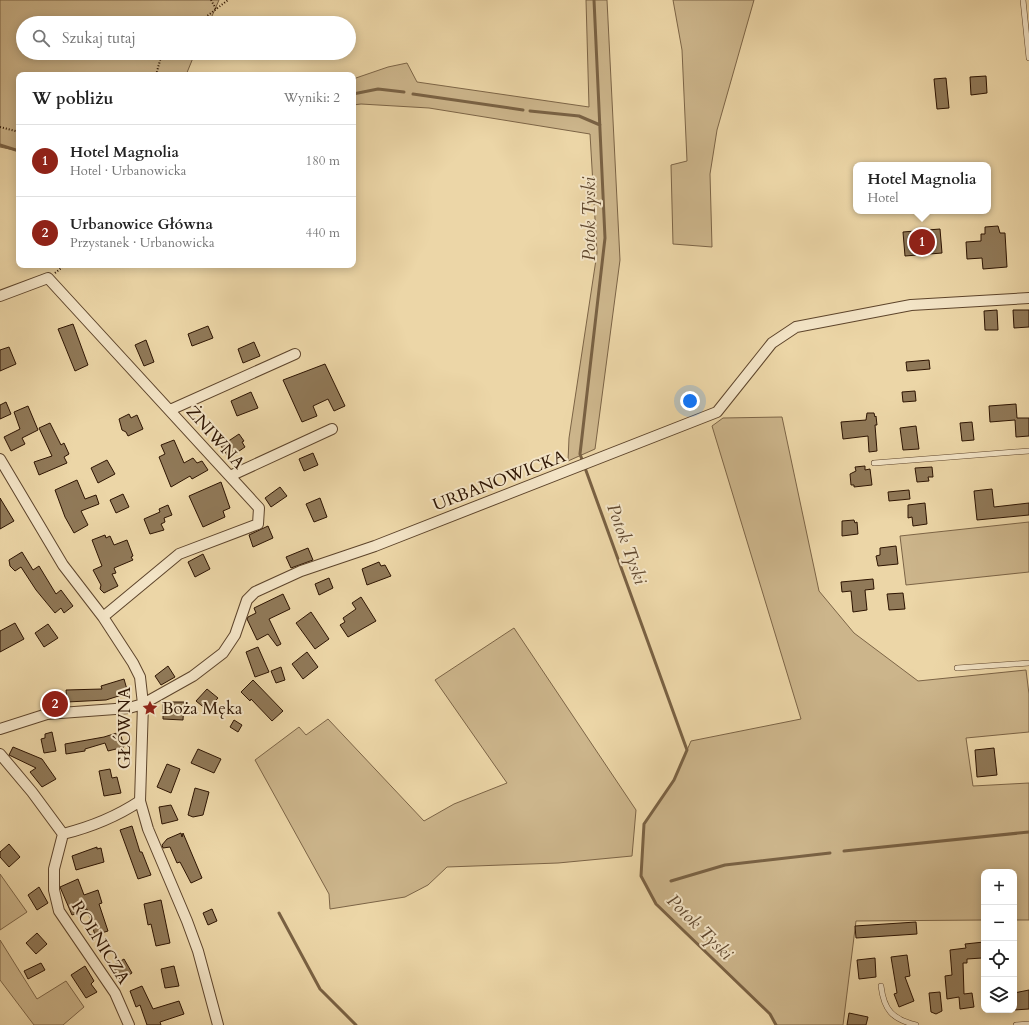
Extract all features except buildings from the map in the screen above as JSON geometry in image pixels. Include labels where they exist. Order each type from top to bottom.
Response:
[{"type":"street","name":"ŻNIWNA","points":[[0,296],[48,278],[259,508],[258,524],[179,554],[102,617]]},
{"type":"street","name":"URBANOWICKA","points":[[0,729],[47,714],[129,708],[143,704],[193,676],[222,653],[235,635],[248,600],[255,592],[301,571],[375,546],[717,412],[772,343],[796,327],[911,305],[1029,298]]},
{"type":"street","points":[[170,410],[295,354]]},
{"type":"street","points":[[230,476],[332,429]]},
{"type":"street","name":"GŁÓWNA","points":[[0,459],[63,564],[102,617],[136,668],[140,677],[143,704],[140,802],[148,829],[188,921],[198,951],[218,1025]]},
{"type":"street","points":[[0,754],[32,792],[63,834],[103,822],[121,814],[140,802]]},
{"type":"street","name":"ROLNICZA","points":[[63,834],[54,869],[54,890],[59,911],[115,993],[129,1025]]},
{"type":"lane","points":[[1023,0],[1029,58]]},
{"type":"lane","points":[[874,463],[1029,451]]},
{"type":"lane","points":[[957,668],[1029,663]]},
{"type":"lane","points":[[881,986],[882,998],[889,1012],[900,1022],[916,1025]]},
{"type":"lane","points":[[1016,1025],[1029,1024]]},
{"type":"path","points":[[211,0],[216,9]]},
{"type":"path","points":[[207,16],[228,0]]},
{"type":"path","points":[[157,72],[160,60]]},
{"type":"path","points":[[0,127],[16,131]]},
{"type":"shaded area","points":[[0,0],[219,0],[212,16],[16,16],[16,60],[192,60],[187,72],[16,72],[16,150],[0,147]]},
{"type":"shaded area","points":[[586,0],[607,0],[620,260],[595,449],[568,461],[569,438],[597,253],[590,134],[429,108],[356,105],[356,78],[388,67],[407,63],[417,82],[589,107]]},
{"type":"shaded area","points":[[673,0],[754,0],[717,130],[710,174],[712,247],[673,244],[671,165],[687,161],[682,50]]},
{"type":"shaded area","points":[[782,417],[819,591],[854,633],[918,681],[1026,670],[1029,694],[1029,732],[966,738],[973,786],[1029,783],[1029,920],[1017,920],[1017,869],[981,869],[981,920],[856,921],[843,1025],[776,1025],[770,1014],[656,904],[641,876],[644,824],[674,780],[691,741],[801,719],[712,426],[723,418]]},
{"type":"shaded area","points":[[1029,522],[1029,572],[906,585],[900,536]]},
{"type":"shaded area","points":[[514,628],[636,810],[632,856],[558,863],[447,867],[428,885],[405,897],[330,909],[329,894],[255,760],[299,727],[306,735],[328,719],[424,821],[454,804],[507,783],[435,680]]},
{"type":"shaded area","points":[[0,874],[27,912],[0,930]]},
{"type":"shaded area","points":[[0,940],[37,999],[66,981],[84,1007],[63,1025],[34,1025],[0,980]]},
{"type":"waterway","name":"Potok Tyski","points":[[594,0],[605,238],[580,454],[687,750],[674,780],[644,824],[641,876],[656,904],[770,1014],[776,1025]]},
{"type":"waterway","points":[[356,93],[378,89],[404,92]]},
{"type":"waterway","points":[[413,94],[523,110]]},
{"type":"waterway","points":[[530,111],[579,116],[600,125]]},
{"type":"waterway","points":[[0,145],[16,150]]},
{"type":"waterway","points":[[844,851],[1029,832]]},
{"type":"waterway","points":[[671,881],[725,865],[830,853]]},
{"type":"waterway","points":[[279,913],[320,989],[356,1025]]},
{"type":"place","name":"Hotel Magnolia","points":[[922,242]]},
{"type":"place","name":"Urbanowice Główna","points":[[55,704]]},
{"type":"place","name":"Boża Męka","points":[[150,708]]}]
